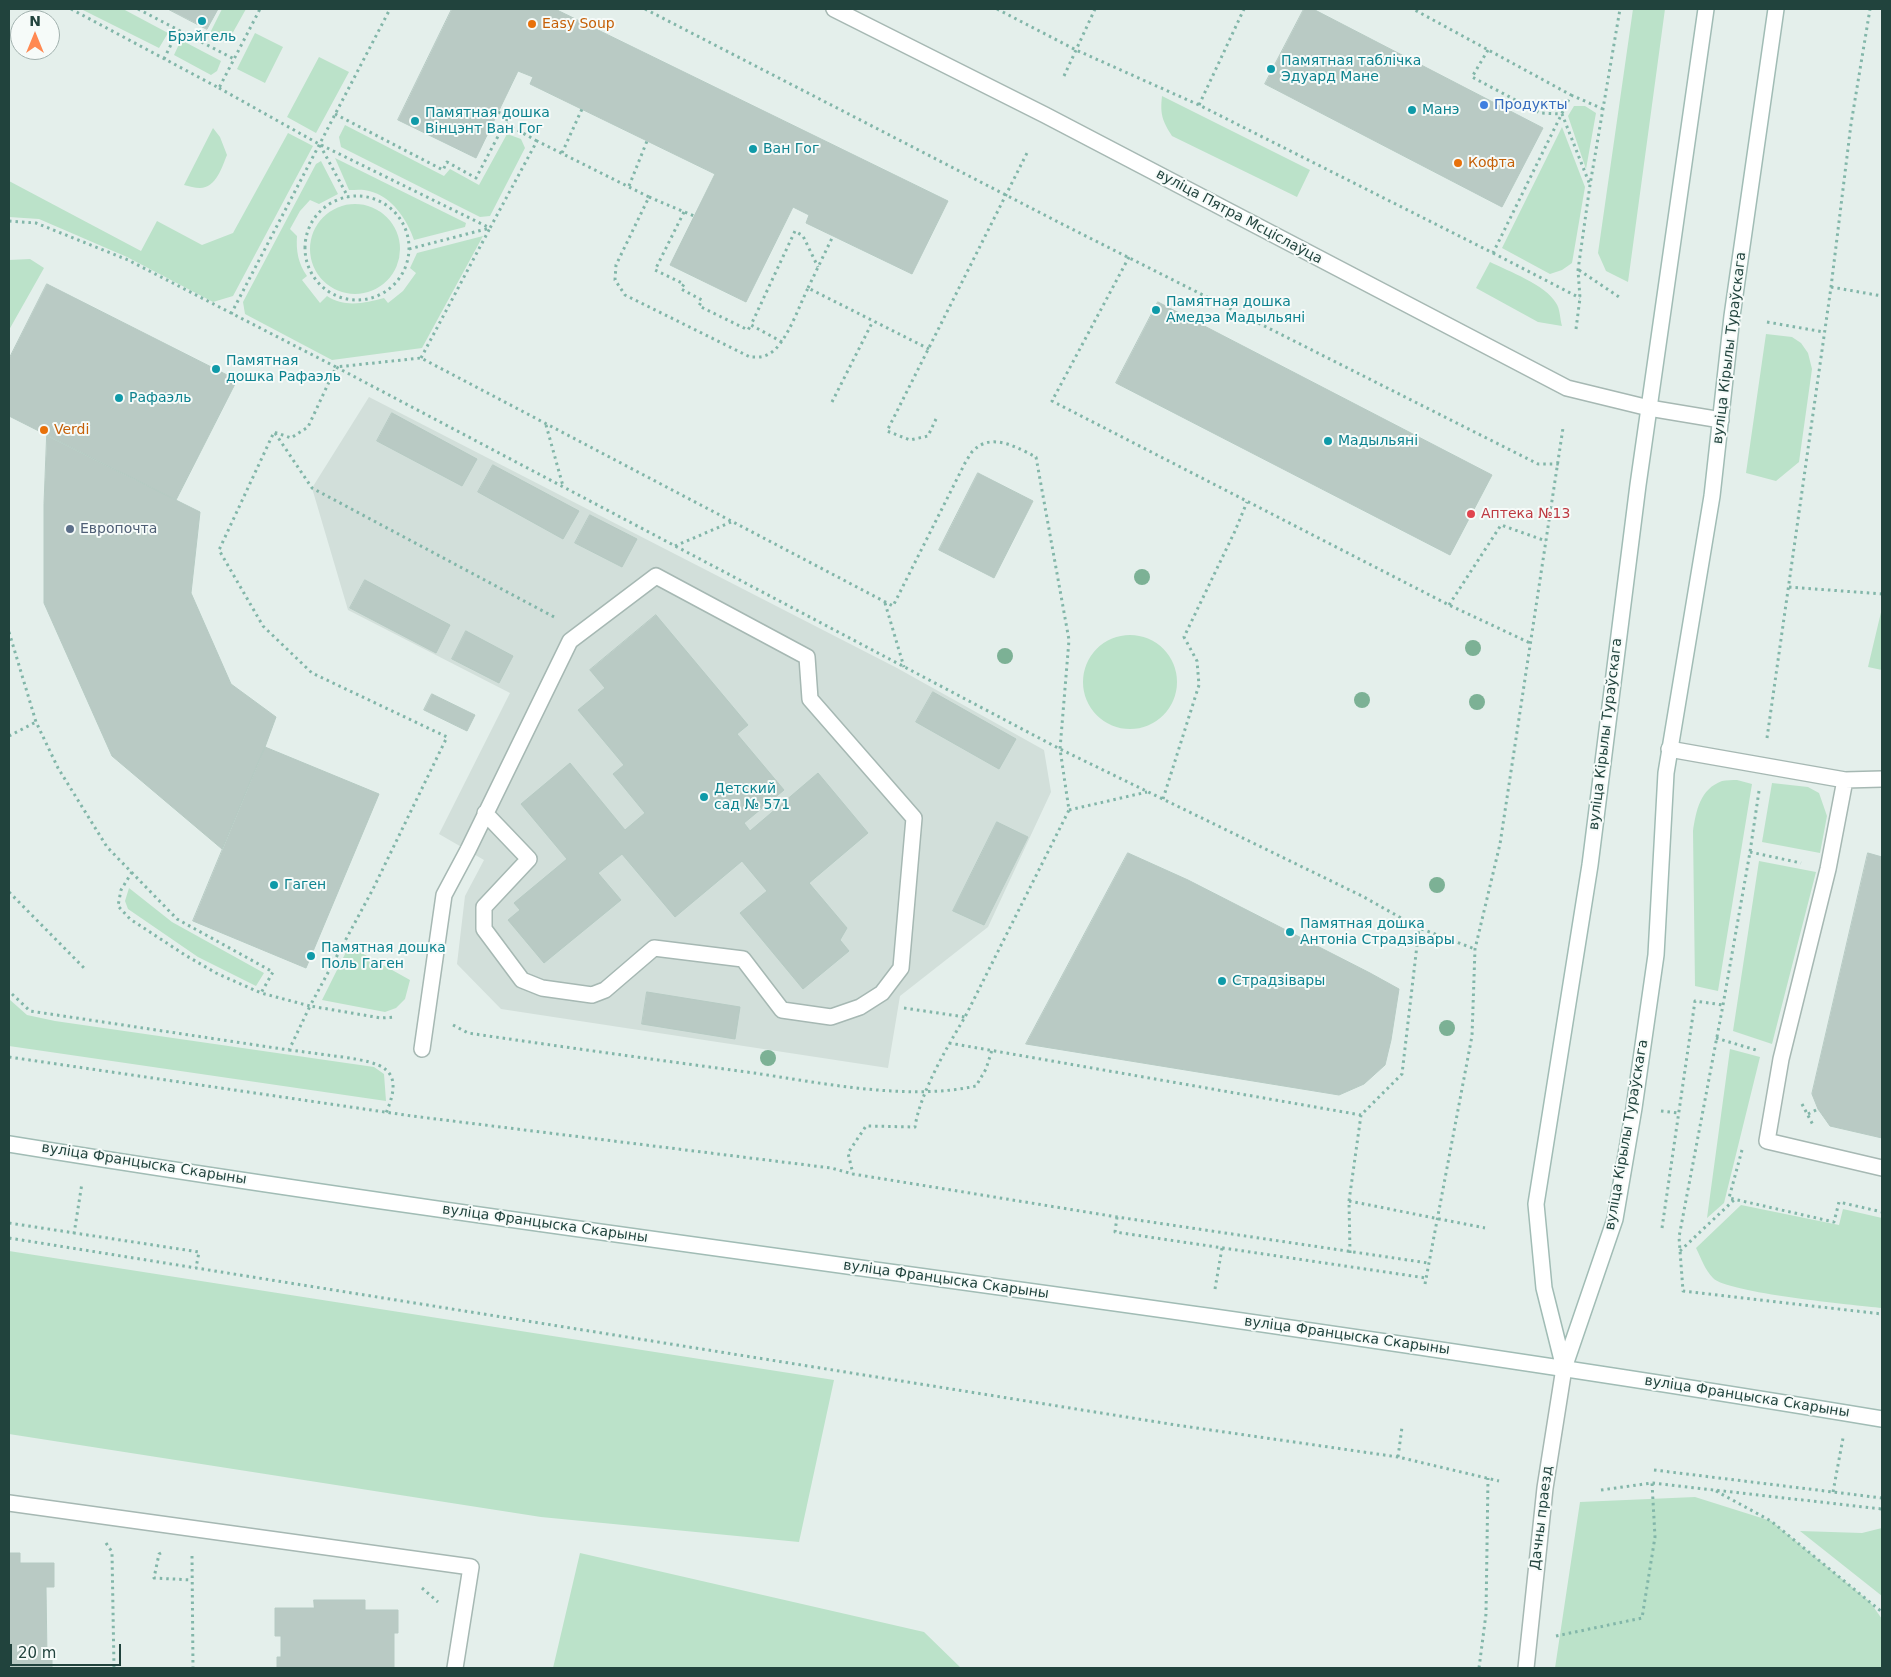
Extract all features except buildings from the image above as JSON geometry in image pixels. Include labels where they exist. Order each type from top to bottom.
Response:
[{"type":"main road","name":"вуліца Пятра Мсціслаўца","points":[[834,9],[1045,115],[1567,388],[1649,408],[1721,420]]},
{"type":"main road","name":"вуліца Кірылы Тураўскага","points":[[1564,1368],[1544,1288],[1536,1204],[1590,865],[1649,408],[1706,9]]},
{"type":"main road","name":"вуліца Кірылы Тураўскага","points":[[1564,1368],[1615,1219],[1634,1108],[1656,955],[1666,773],[1712,496],[1732,316],[1776,9]]},
{"type":"main road","points":[[422,1049],[444,895],[468,850],[485,813],[570,641],[656,576],[807,657],[810,699],[914,818],[901,968],[882,992],[867,1003],[831,1017],[782,1010],[743,959],[654,948],[604,990],[592,995],[542,988],[522,980],[484,929],[484,907],[529,860],[485,813]]},
{"type":"main road","points":[[1670,749],[1845,780],[1882,779]]},
{"type":"main road","points":[[1845,780],[1828,869],[1781,1059],[1767,1141],[1882,1168]]},
{"type":"main road","name":"вуліца Францыска Скарыны","points":[[9,1144],[789,1259],[1210,1316],[1564,1368],[1882,1419]]},
{"type":"main road","name":"Дачны праезд","points":[[1526,1668],[1545,1488],[1564,1368]]},
{"type":"main road","points":[[9,1503],[471,1567],[455,1668]]},
{"type":"path","points":[[71,9],[319,144],[490,228]]},
{"type":"path","points":[[138,9],[234,59]]},
{"type":"path","points":[[219,88],[260,9]]},
{"type":"path","points":[[231,314],[390,9]]},
{"type":"path","points":[[645,9],[1064,225],[1538,464],[1559,464]]},
{"type":"path","points":[[997,9],[1076,50],[1199,105],[1580,298]]},
{"type":"path","points":[[1064,76],[1095,9]]},
{"type":"path","points":[[1199,105],[1244,9]]},
{"type":"path","points":[[1413,9],[1571,95],[1603,109]]},
{"type":"path","points":[[1576,329],[1580,298],[1578,270],[1590,185],[1620,9]]},
{"type":"path","points":[[1870,9],[1850,124],[1789,587],[1750,852],[1679,1237],[1683,1291],[1882,1314]]},
{"type":"path","points":[[164,59],[178,30]]},
{"type":"path","points":[[1488,50],[1472,77],[1540,113],[1562,114]]},
{"type":"path","points":[[1493,253],[1571,95]]},
{"type":"path","points":[[562,153],[582,109]]},
{"type":"path","points":[[335,114],[443,170],[447,162],[476,178],[508,117],[498,112]]},
{"type":"path","points":[[1562,114],[1590,185]]},
{"type":"path","points":[[505,123],[649,198],[694,216]]},
{"type":"path","points":[[421,358],[537,141]]},
{"type":"path","points":[[628,186],[647,141]]},
{"type":"path","points":[[319,144],[348,197]]},
{"type":"path","points":[[936,419],[928,436],[910,440],[887,432],[1028,151]]},
{"type":"path","points":[[348,197],[373,198],[389,206],[401,218],[408,234],[409,249],[405,270],[396,284],[382,294],[366,300],[349,300],[332,295],[319,284],[309,270],[305,254],[306,236],[312,221],[323,208],[338,199],[348,197]]},
{"type":"path","points":[[649,198],[616,265],[616,280],[625,295],[750,357],[760,358],[770,354],[782,342],[833,236]]},
{"type":"path","points":[[684,212],[656,270],[684,284],[681,289],[702,300],[699,306],[748,330],[795,231],[803,236],[818,267]]},
{"type":"path","points":[[9,221],[36,223],[128,260],[336,367],[1060,749],[1362,896],[1419,928],[1475,949]]},
{"type":"path","points":[[409,249],[490,228]]},
{"type":"path","points":[[1129,257],[1052,401],[1449,605],[1530,643]]},
{"type":"path","points":[[1578,270],[1619,297]]},
{"type":"path","points":[[1830,287],[1882,296]]},
{"type":"path","points":[[808,288],[929,349]]},
{"type":"path","points":[[832,402],[873,321]]},
{"type":"path","points":[[1767,322],[1824,332]]},
{"type":"path","points":[[751,325],[782,342]]},
{"type":"path","points":[[336,367],[421,358],[893,606],[965,463],[974,449],[989,443],[1009,443],[1036,457],[1069,640],[1060,749],[1069,810],[965,1016],[949,1043],[918,1111],[915,1127],[866,1126],[848,1153],[853,1174]]},
{"type":"path","points":[[274,432],[291,438],[308,427],[336,367]]},
{"type":"path","points":[[546,424],[563,487]]},
{"type":"path","points":[[1424,1284],[1472,1036],[1475,949],[1500,844],[1563,428]]},
{"type":"path","points":[[274,432],[312,488],[582,632]]},
{"type":"path","points":[[274,432],[219,550],[263,626],[312,673],[447,737],[373,889],[310,1006],[290,1050]]},
{"type":"path","points":[[1163,799],[1199,685],[1197,661],[1184,637],[1247,502]]},
{"type":"path","points":[[674,546],[732,521]]},
{"type":"path","points":[[1449,605],[1501,525],[1546,541]]},
{"type":"path","points":[[1789,587],[1882,594]]},
{"type":"path","points":[[884,602],[904,667]]},
{"type":"path","points":[[9,632],[36,722],[58,768],[102,839],[177,919],[274,972],[261,993]]},
{"type":"path","points":[[9,736],[36,722]]},
{"type":"path","points":[[1069,810],[1148,792]]},
{"type":"path","points":[[132,872],[121,890],[118,906],[130,919],[216,973],[261,993],[310,1006],[381,1018],[395,1017]]},
{"type":"path","points":[[9,892],[86,970]]},
{"type":"path","points":[[1350,1253],[1349,1201],[1361,1115],[1402,1074],[1419,928]]},
{"type":"path","points":[[12,994],[30,1011],[372,1062],[386,1068],[393,1082],[393,1097],[386,1113]]},
{"type":"path","points":[[1662,1228],[1695,1001],[1723,1005]]},
{"type":"path","points":[[867,1003],[965,1016]]},
{"type":"path","points":[[447,1021],[468,1033],[844,1086],[926,1092],[976,1086],[986,1070],[992,1050]]},
{"type":"path","points":[[949,1043],[1361,1115]]},
{"type":"path","points":[[9,1057],[386,1113],[831,1168],[853,1174],[1117,1217],[1428,1264]]},
{"type":"path","points":[[1801,1101],[1815,1128]]},
{"type":"path","points":[[1808,1114],[1818,1109]]},
{"type":"path","points":[[74,1234],[87,1156]]},
{"type":"path","points":[[1680,1251],[1735,1199]]},
{"type":"path","points":[[1349,1201],[1485,1228]]},
{"type":"path","points":[[1117,1217],[1115,1232],[1426,1278]]},
{"type":"path","points":[[9,1223],[199,1252],[196,1268]]},
{"type":"path","points":[[9,1238],[1176,1425],[1398,1457],[1499,1481]]},
{"type":"path","points":[[1210,1316],[1222,1248]]},
{"type":"path","points":[[1833,1492],[1847,1413]]},
{"type":"path","points":[[1398,1457],[1402,1427]]},
{"type":"path","points":[[1654,1470],[1882,1498]]},
{"type":"path","points":[[1478,1668],[1486,1614],[1488,1478]]},
{"type":"path","points":[[1528,1642],[1642,1618],[1655,1537],[1652,1483]]},
{"type":"path","points":[[1601,1490],[1652,1483],[1882,1509]]},
{"type":"path","points":[[1714,1490],[1771,1521],[1882,1612]]},
{"type":"path","points":[[106,1542],[112,1552],[114,1668]]},
{"type":"path","points":[[167,1551],[159,1554],[154,1578],[192,1580]]},
{"type":"path","points":[[192,1552],[193,1668]]},
{"type":"path","points":[[421,1587],[439,1602],[440,1609]]},
{"type":"shaded area","points":[[369,397],[897,668],[1044,750],[1051,792],[988,927],[900,996],[888,1068],[501,1009],[457,964],[465,896],[484,860],[439,834],[510,693],[348,610],[312,488]]},
{"type":"green space","points":[[81,9],[123,9],[168,33],[159,48]]},
{"type":"green space","points":[[222,9],[246,9],[227,43],[209,35]]},
{"type":"green space","points":[[1633,9],[1665,9],[1628,282],[1606,271],[1598,253]]},
{"type":"green space","points":[[255,33],[283,47],[265,83],[237,69]]},
{"type":"green space","points":[[181,40],[221,61],[217,71],[211,75],[174,55]]},
{"type":"green space","points":[[319,57],[349,72],[316,133],[287,117]]},
{"type":"green space","points":[[1162,96],[1310,170],[1297,197],[1172,136],[1162,117]]},
{"type":"green space","points":[[1574,106],[1585,106],[1596,113],[1586,169],[1568,116]]},
{"type":"green space","points":[[345,125],[444,176],[450,169],[479,185],[507,134],[521,139],[525,148],[490,216],[480,217],[341,147],[339,137]]},
{"type":"green space","points":[[1562,127],[1585,187],[1572,263],[1562,270],[1550,274],[1502,248]]},
{"type":"green space","points":[[213,128],[220,137],[227,155],[220,171],[214,181],[206,187],[198,188],[184,185]]},
{"type":"green space","points":[[288,133],[313,146],[233,296],[213,302],[127,257],[39,219],[9,217],[9,181],[141,251],[157,221],[202,245],[233,233]]},
{"type":"green space","points":[[335,158],[466,223],[465,227],[414,240],[403,217],[392,203],[367,190],[349,190]]},
{"type":"green space","points":[[321,161],[338,194],[319,204],[310,200],[300,211],[290,229],[297,236],[298,257],[307,276],[302,280],[320,303],[327,296],[334,300],[348,303],[362,303],[384,298],[388,303],[403,291],[416,273],[410,268],[417,253],[483,236],[422,348],[332,360],[245,314],[243,302],[316,164]]},
{"type":"green space","points":[[355,204],[372,207],[387,217],[397,232],[400,249],[397,266],[387,281],[372,291],[355,294],[338,291],[323,281],[313,266],[310,249],[313,232],[323,217],[338,207]]},
{"type":"green space","points":[[30,259],[44,268],[9,330],[9,260]]},
{"type":"green space","points":[[1490,262],[1535,284],[1551,296],[1558,308],[1562,326],[1538,322],[1476,288]]},
{"type":"green space","points":[[1766,334],[1792,337],[1801,343],[1808,353],[1812,369],[1799,462],[1776,481],[1746,473]]},
{"type":"green space","points":[[1882,608],[1882,670],[1868,667]]},
{"type":"green space","points":[[1130,635],[1148,638],[1163,649],[1174,664],[1177,682],[1174,700],[1163,715],[1148,726],[1130,729],[1112,726],[1097,715],[1086,700],[1083,682],[1086,664],[1097,649],[1112,638]]},
{"type":"green space","points":[[1737,780],[1752,784],[1718,991],[1695,986],[1693,831],[1700,802],[1709,789],[1722,781]]},
{"type":"green space","points":[[1772,783],[1808,787],[1819,793],[1827,816],[1820,853],[1762,842]]},
{"type":"green space","points":[[1759,861],[1816,872],[1772,1044],[1733,1031]]},
{"type":"green space","points":[[129,888],[172,922],[264,973],[256,986],[198,957],[128,909],[125,901]]},
{"type":"green space","points":[[349,946],[410,980],[405,999],[396,1008],[385,1012],[322,1000]]},
{"type":"green space","points":[[9,999],[27,1015],[55,1021],[374,1067],[384,1074],[386,1101],[9,1046]]},
{"type":"green space","points":[[1730,1049],[1760,1057],[1724,1203],[1707,1218]]},
{"type":"green space","points":[[1741,1205],[1839,1225],[1843,1209],[1882,1218],[1882,1308],[1741,1289],[1713,1278],[1705,1268],[1696,1248]]},
{"type":"green space","points":[[9,1251],[834,1380],[799,1542],[541,1517],[9,1434]]},
{"type":"green space","points":[[1695,1497],[1771,1521],[1870,1602],[1882,1619],[1882,1668],[1555,1668],[1580,1502]]},
{"type":"green space","points":[[1882,1528],[1882,1596],[1800,1531],[1862,1533]]},
{"type":"green space","points":[[580,1553],[924,1632],[961,1668],[553,1668]]},
{"type":"place","name":"Брэйгель","points":[[202,21]]},
{"type":"place","name":"Easy Soup","points":[[532,24]]},
{"type":"place","name":"Памятная таблічка Эдуард Мане","points":[[1271,69]]},
{"type":"place","name":"Продукты","points":[[1484,105]]},
{"type":"place","name":"Манэ","points":[[1412,110]]},
{"type":"place","name":"Памятная дошка Вінцэнт Ван Гог","points":[[415,121]]},
{"type":"place","name":"Ван Гог","points":[[753,149]]},
{"type":"place","name":"Кофта","points":[[1458,163]]},
{"type":"place","name":"Памятная дошка Амедэа Мадыльяні","points":[[1156,310]]},
{"type":"place","name":"Памятная дошка Рафаэль","points":[[216,369]]},
{"type":"place","name":"Рафаэль","points":[[119,398]]},
{"type":"place","name":"Verdi","points":[[44,430]]},
{"type":"place","name":"Мадыльяні","points":[[1328,441]]},
{"type":"place","name":"Аптека №13","points":[[1471,514]]},
{"type":"place","name":"Европочта","points":[[70,529]]},
{"type":"place","name":"Детский сад № 571","points":[[704,797]]},
{"type":"place","name":"Гаген","points":[[274,885]]},
{"type":"place","name":"Памятная дошка Антоніа Страдзівары","points":[[1290,932]]},
{"type":"place","name":"Памятная дошка Поль Гаген","points":[[311,956]]},
{"type":"place","name":"Страдзівары","points":[[1222,981]]}]
